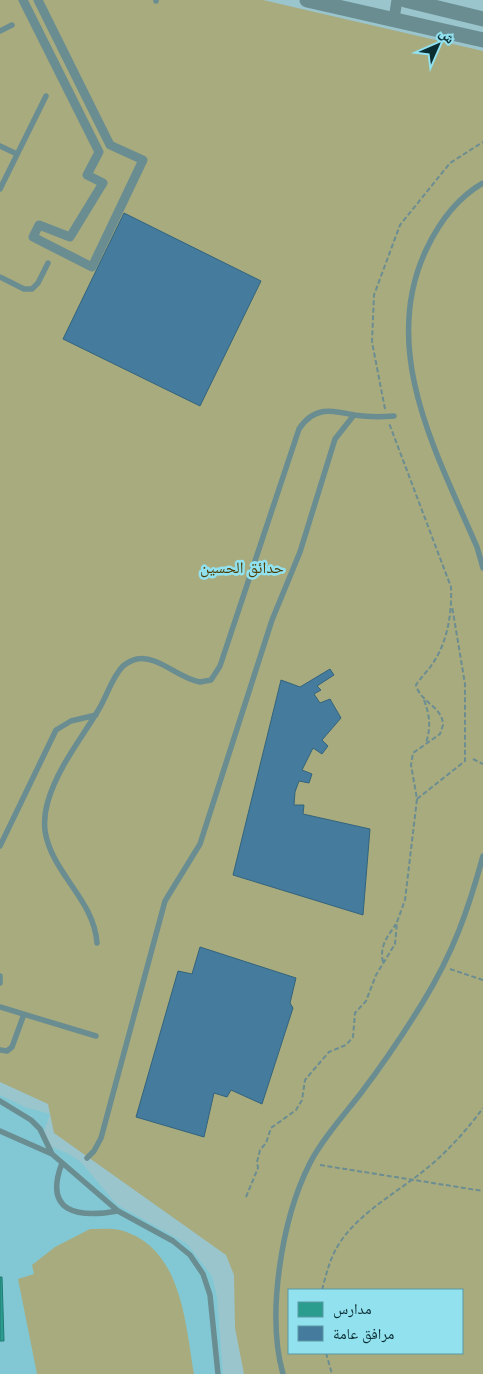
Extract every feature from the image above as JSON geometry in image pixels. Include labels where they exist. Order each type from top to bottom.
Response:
[{"type":"street","points":[[23,0],[99,152],[87,175],[103,183],[70,237],[38,225],[33,237],[92,267],[143,160],[110,145],[38,0]]},
{"type":"street","points":[[307,0],[483,40]]},
{"type":"street","points":[[394,19],[397,0]]},
{"type":"street","points":[[405,0],[483,19]]},
{"type":"lane","points":[[0,31],[12,26]]},
{"type":"lane","points":[[0,189],[46,96]]},
{"type":"lane","points":[[0,146],[17,154]]},
{"type":"lane","points":[[483,183],[466,193],[438,226],[422,258],[412,291],[407,333],[410,371],[421,412],[477,548],[483,568]]},
{"type":"lane","points":[[0,277],[24,289],[32,289],[38,283],[48,263]]},
{"type":"lane","points":[[97,943],[96,929],[89,910],[51,851],[45,822],[51,793],[77,741],[96,715],[119,671],[130,662],[137,659],[152,661],[200,682],[215,676],[220,666],[299,429],[310,417],[324,410],[333,409],[354,415],[391,416]]},
{"type":"lane","points":[[87,1158],[94,1151],[101,1138],[165,901],[200,844],[270,626],[300,552],[335,439],[354,415]]},
{"type":"lane","points":[[0,846],[56,730],[71,720],[96,715]]},
{"type":"lane","points":[[283,1374],[278,1341],[278,1274],[284,1242],[310,1163],[392,1050],[444,967],[468,912],[483,856]]},
{"type":"lane","points":[[0,976],[0,983]]},
{"type":"lane","points":[[0,1007],[96,1036]]},
{"type":"lane","points":[[0,1050],[7,1051],[12,1047],[24,1014]]},
{"type":"lane","points":[[0,1101],[31,1120],[40,1129],[52,1154]]},
{"type":"lane","points":[[0,1131],[52,1154],[118,1211],[173,1241],[190,1255],[203,1274],[210,1295],[218,1374]]},
{"type":"lane","points":[[62,1163],[56,1187],[59,1198],[66,1208],[78,1214],[86,1215],[118,1211]]},
{"type":"path","points":[[426,743],[430,730],[430,719],[416,685],[434,662],[445,639],[451,605],[451,587],[391,416],[372,342],[374,295],[400,225],[450,163],[483,142]]},
{"type":"path","points":[[416,799],[465,761],[465,684],[451,605]]},
{"type":"path","points":[[383,962],[381,953],[383,945],[397,922],[405,900],[416,799],[410,765],[413,752],[440,734],[443,721],[439,712],[422,697]]},
{"type":"path","points":[[473,759],[483,764]]},
{"type":"path","points":[[246,1197],[258,1168],[257,1162],[260,1150],[266,1143],[271,1128],[296,1110],[302,1100],[306,1080],[329,1052],[346,1045],[353,1037],[356,1013],[366,1001],[383,962],[389,957],[396,944],[397,922]]},
{"type":"path","points":[[444,967],[483,980]]},
{"type":"path","points":[[322,1289],[329,1262],[344,1237],[366,1216],[427,1168],[471,1124],[483,1108]]},
{"type":"path","points":[[310,1163],[483,1190]]},
{"type":"path","points":[[326,1354],[332,1374]]},
{"type":"shaded area","points":[[0,1095],[25,1107],[50,1114],[42,1137],[45,1144],[69,1154],[81,1162],[116,1204],[187,1244],[212,1276],[217,1297],[223,1374],[0,1374]]},
{"type":"green space","name":"حدائق الحسين","points":[[0,0],[263,0],[483,51],[483,1374],[244,1374],[235,1328],[234,1275],[226,1255],[54,1133],[48,1104],[0,1082]]},
{"type":"green space","points":[[90,1229],[120,1230],[141,1239],[156,1252],[168,1269],[177,1289],[183,1310],[194,1374],[37,1374],[18,1279],[34,1274],[32,1265],[55,1247]]},
{"type":"building: مدارس","points":[[0,1277],[2,1277],[4,1341],[0,1341]]},
{"type":"building: مرافق عامة","points":[[124,213],[261,281],[200,406],[63,339]]},
{"type":"building: مرافق عامة","points":[[330,669],[334,675],[317,686],[321,690],[314,694],[320,703],[330,699],[341,718],[322,740],[328,746],[322,754],[313,748],[302,770],[312,774],[309,783],[299,781],[295,792],[294,805],[304,805],[303,814],[370,829],[363,915],[233,875],[281,680],[300,687]]},
{"type":"building: مرافق عامة","points":[[200,947],[296,978],[290,1003],[293,1008],[262,1104],[231,1090],[227,1097],[214,1093],[204,1137],[136,1117],[178,971],[192,974]]}]
